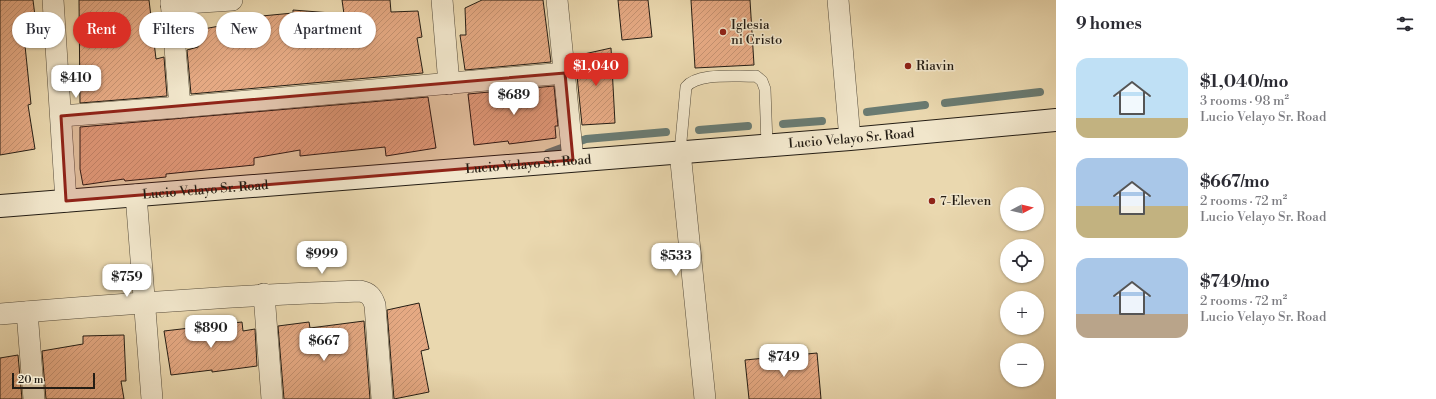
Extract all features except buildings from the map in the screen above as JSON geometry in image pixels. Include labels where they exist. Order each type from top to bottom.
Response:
[{"type":"main road","name":"Lucio Velayo Sr. Road","points":[[0,206],[850,139],[1056,120]]},
{"type":"street","points":[[53,0],[66,201]]},
{"type":"street","points":[[180,107],[171,2],[232,0]]},
{"type":"street","points":[[442,0],[449,84]]},
{"type":"street","points":[[557,0],[573,160]]},
{"type":"street","points":[[838,0],[850,139]]},
{"type":"street","points":[[61,116],[564,73]]},
{"type":"street","points":[[680,152],[705,399]]},
{"type":"street","points":[[136,195],[152,399]]},
{"type":"street","points":[[0,314],[144,301],[264,294],[360,291],[368,293],[375,305],[382,399]]},
{"type":"street","points":[[264,294],[272,399]]},
{"type":"street","points":[[27,312],[34,399]]},
{"type":"lane","points":[[680,152],[686,87],[690,82],[699,78],[756,76],[762,81],[765,89],[767,145]]},
{"type":"highlighted area","points":[[565,73],[573,160],[66,201],[61,116]]},
{"type":"waterway","points":[[945,103],[1040,92]]},
{"type":"waterway","points":[[867,112],[925,105]]},
{"type":"waterway","points":[[783,124],[822,121]]},
{"type":"waterway","points":[[699,130],[748,126]]},
{"type":"waterway","points":[[548,153],[586,139],[666,132]]},
{"type":"place","name":"Iglesia ni Cristo","points":[[723,32]]},
{"type":"place","name":"Riavin","points":[[908,66]]},
{"type":"place","name":"7-Eleven","points":[[932,201]]}]
